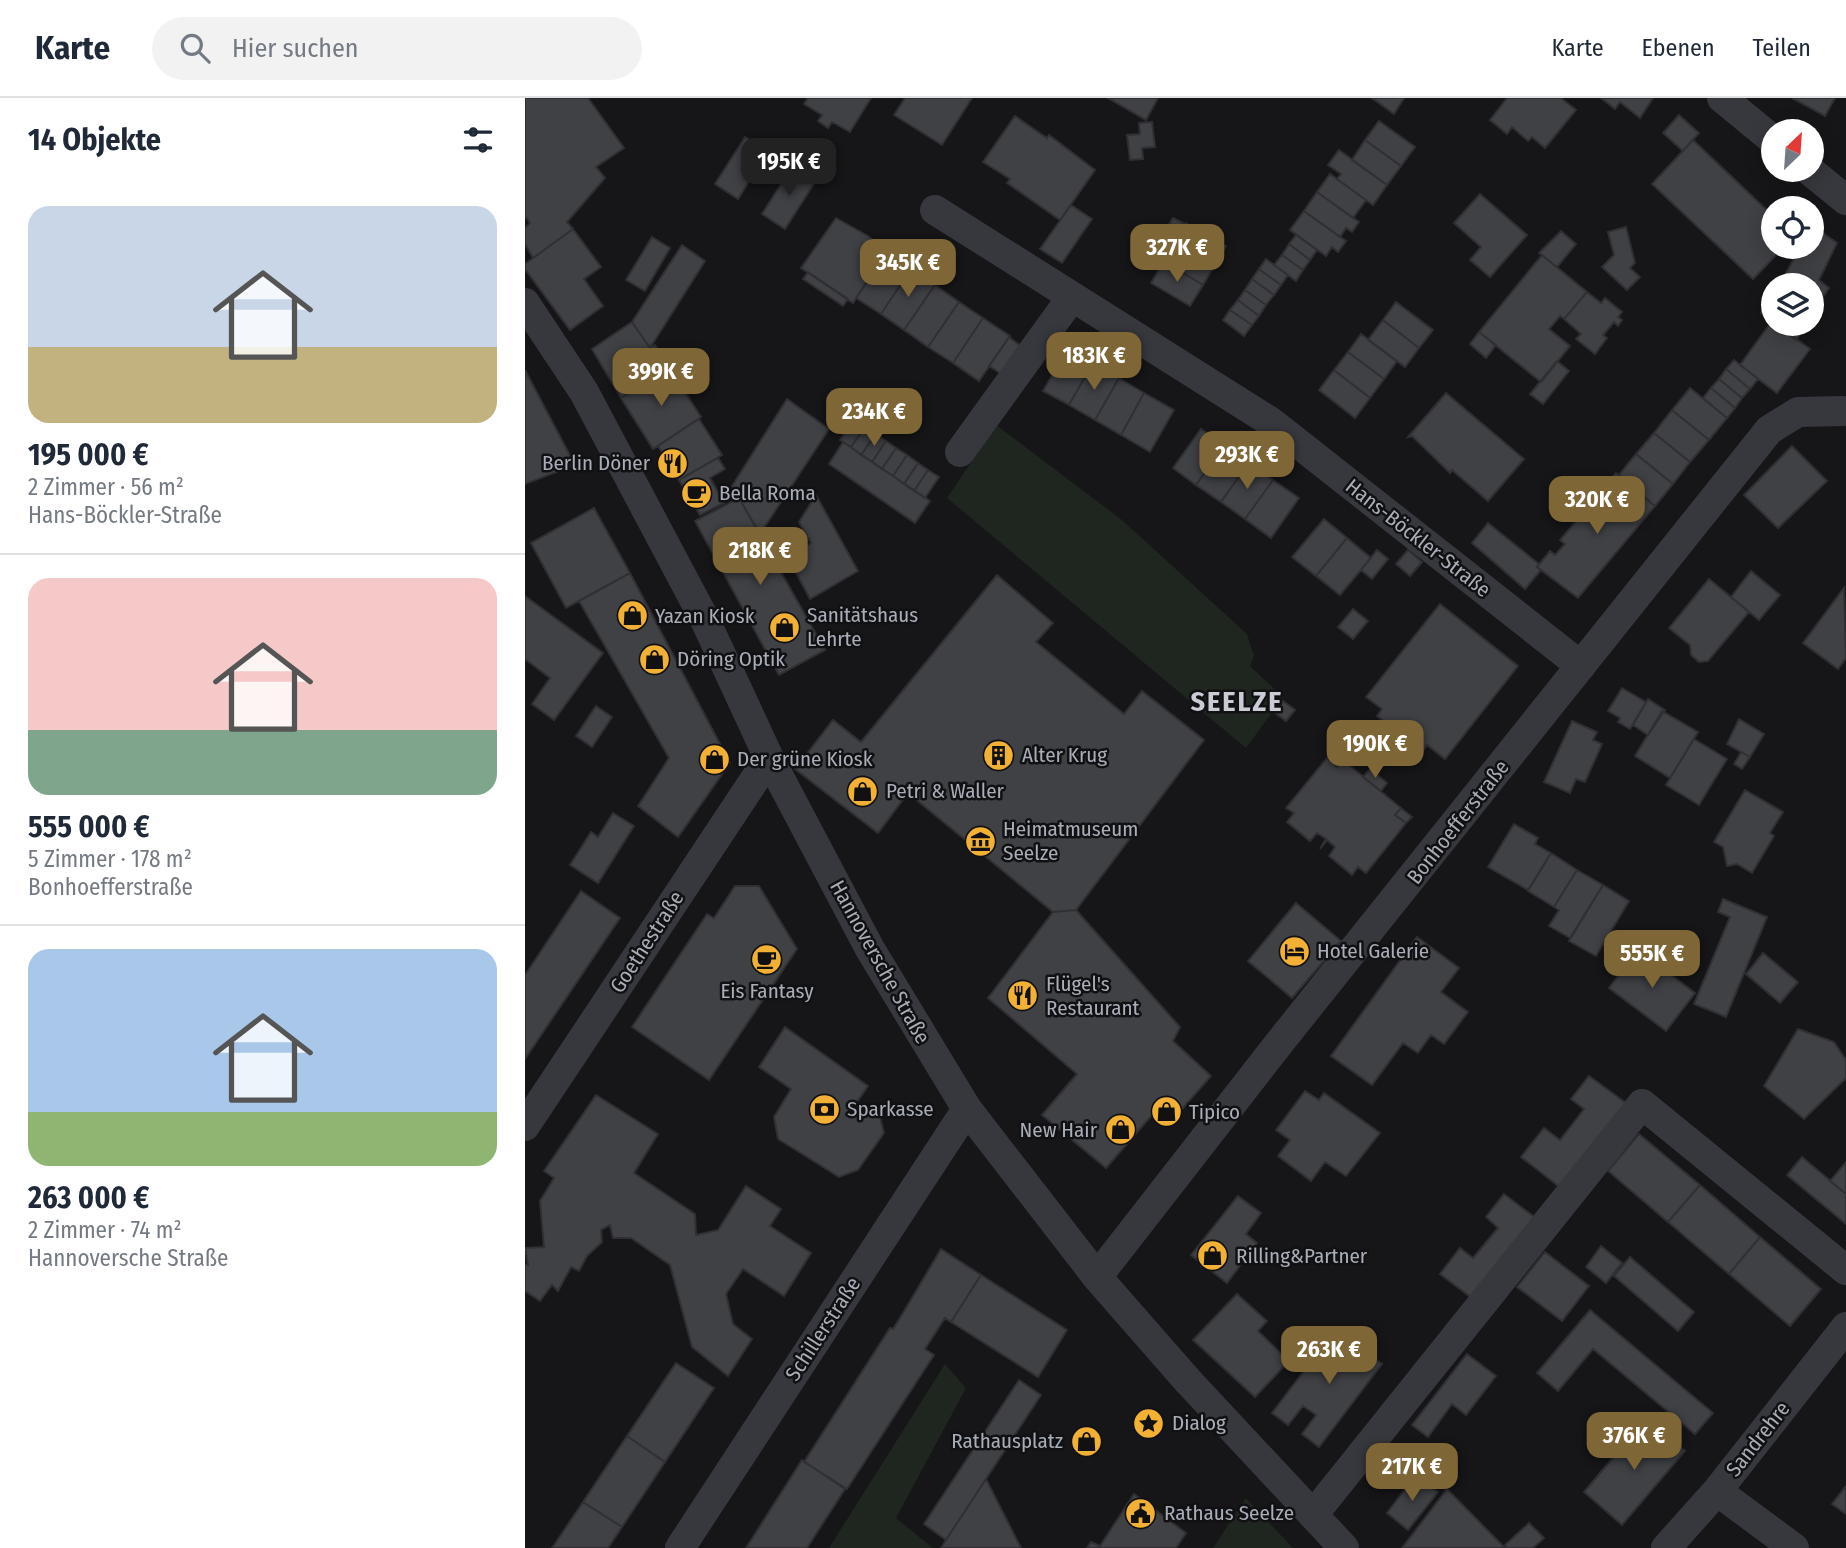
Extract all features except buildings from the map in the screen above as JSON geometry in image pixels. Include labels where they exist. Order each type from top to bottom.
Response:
[{"type":"street","points":[[1722,98],[1761,130]]},
{"type":"street","points":[[1824,182],[1846,200]]},
{"type":"street","name":"Hans-Böckler-Straße","points":[[935,209],[1271,422],[1581,666]]},
{"type":"street","points":[[960,453],[1072,298]]},
{"type":"street","name":"Hannoversche Straße","points":[[525,303],[584,392],[705,620],[769,758],[870,949],[967,1109],[1097,1277],[1344,1548]]},
{"type":"street","name":"Bonhoefferstraße","points":[[1097,1277],[1769,430],[1798,412],[1845,411]]},
{"type":"street","name":"Goethestraße","points":[[527,1121],[769,758]]},
{"type":"street","points":[[1313,1515],[1642,1104],[1846,1270]]},
{"type":"street","name":"Schillerstraße","points":[[680,1548],[967,1109]]},
{"type":"street","name":"Sandrehre","points":[[1666,1548],[1717,1491],[1846,1327]]},
{"type":"street","points":[[1717,1491],[1794,1548]]},
{"type":"shaded area","points":[[996,425],[1122,520],[1247,634],[1254,656],[1250,666],[1283,697],[1246,748],[947,498]]},
{"type":"shaded area","points":[[945,1364],[966,1388],[896,1518],[933,1548],[829,1548]]},
{"type":"shaded area","points":[[1246,1498],[1293,1548],[1213,1548]]},
{"type":"place","name":"Berlin Döner","points":[[673,463]]},
{"type":"place","name":"Bella Roma","points":[[696,493]]},
{"type":"place","name":"Yazan Kiosk","points":[[632,616]]},
{"type":"place","name":"Sanitätshaus Lehrte","points":[[784,627]]},
{"type":"place","name":"Döring Optik","points":[[654,659]]},
{"type":"place","name":"Alter Krug","points":[[999,755]]},
{"type":"place","name":"Der grüne Kiosk","points":[[714,759]]},
{"type":"place","name":"Petri & Waller","points":[[863,791]]},
{"type":"place","name":"Heimatmuseum Seelze","points":[[980,841]]},
{"type":"place","name":"Hotel Galerie","points":[[1294,951]]},
{"type":"place","name":"Eis Fantasy","points":[[767,959]]},
{"type":"place","name":"Flügel's Restaurant","points":[[1023,996]]},
{"type":"place","name":"Sparkasse","points":[[824,1109]]},
{"type":"place","name":"Tipico","points":[[1166,1112]]},
{"type":"place","name":"New Hair","points":[[1120,1130]]},
{"type":"place","name":"Rilling&Partner","points":[[1213,1256]]},
{"type":"place","name":"Dialog","points":[[1149,1423]]},
{"type":"place","name":"Rathausplatz","points":[[1086,1441]]},
{"type":"place","name":"Rathaus Seelze","points":[[1141,1513]]},
{"type":"district","name":"SEELZE","points":[[1237,701]]}]
